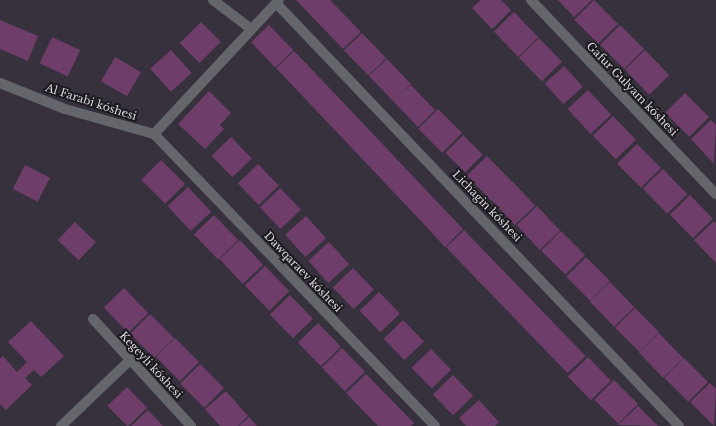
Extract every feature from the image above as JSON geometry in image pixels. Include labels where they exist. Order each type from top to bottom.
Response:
[{"type":"street","points":[[213,0],[251,29]]},
{"type":"street","name":"Gafur Gulyam kóshesi","points":[[531,0],[716,194]]},
{"type":"street","points":[[154,134],[278,2]]},
{"type":"street","name":"Lichagin kóshesi","points":[[278,2],[679,426]]},
{"type":"street","name":"Al Farabi kóshesi","points":[[0,83],[65,109],[154,134]]},
{"type":"street","name":"Dawqaraev kóshesi","points":[[154,134],[435,426]]},
{"type":"street","name":"Kegeyli kóshesi","points":[[93,319],[191,426]]},
{"type":"street","points":[[61,426],[130,360]]},
{"type":"building","points":[[296,0],[330,0],[361,32],[343,49]]},
{"type":"building","points":[[481,0],[501,0],[511,10],[492,29],[472,8]]},
{"type":"building","points":[[558,0],[592,0],[574,17]]},
{"type":"building","points":[[594,0],[618,24],[598,44],[574,20]]},
{"type":"building","points":[[514,12],[538,37],[518,57],[494,31]]},
{"type":"building","points":[[0,20],[38,36],[28,61],[0,49]]},
{"type":"building","points":[[201,22],[221,42],[200,63],[180,43]]},
{"type":"building","points":[[269,25],[293,50],[275,68],[251,42]]},
{"type":"building","points":[[620,25],[644,49],[624,69],[600,45]]},
{"type":"building","points":[[362,33],[386,58],[368,76],[344,50]]},
{"type":"building","points":[[52,37],[80,50],[68,76],[40,63]]},
{"type":"building","points":[[539,38],[562,62],[542,81],[519,57]]},
{"type":"building","points":[[171,50],[192,73],[171,92],[150,69]]},
{"type":"building","points":[[645,50],[669,75],[649,95],[625,69]]},
{"type":"building","points":[[294,51],[463,229],[445,247],[276,68]]},
{"type":"building","points":[[115,57],[141,72],[127,96],[101,81]]},
{"type":"building","points":[[387,59],[411,84],[399,95],[411,85],[435,110],[418,127],[369,76]]},
{"type":"building","points":[[564,66],[583,87],[563,104],[545,83]]},
{"type":"building","points":[[588,90],[611,115],[591,134],[568,109]]},
{"type":"building","points":[[209,91],[231,113],[220,125],[224,129],[205,149],[178,124]]},
{"type":"building","points":[[685,93],[709,117],[689,137],[665,113]]},
{"type":"building","points":[[438,109],[462,133],[442,153],[418,129]]},
{"type":"building","points":[[613,116],[636,140],[616,159],[593,135]]},
{"type":"building","points":[[711,120],[716,125],[714,164],[691,139]]},
{"type":"building","points":[[463,135],[483,155],[465,172],[445,153]]},
{"type":"building","points":[[231,137],[252,159],[232,177],[212,156]]},
{"type":"building","points":[[637,144],[661,168],[641,188],[617,164]]},
{"type":"building","points":[[487,156],[511,181],[491,201],[467,175]]},
{"type":"building","points":[[161,160],[185,184],[165,204],[141,180]]},
{"type":"building","points":[[258,164],[279,186],[259,205],[238,183]]},
{"type":"building","points":[[25,165],[50,178],[38,202],[13,189]]},
{"type":"building","points":[[663,169],[687,194],[667,214],[643,188]]},
{"type":"building","points":[[512,181],[535,206],[515,225],[492,200]]},
{"type":"building","points":[[188,187],[211,212],[191,231],[168,206]]},
{"type":"building","points":[[280,188],[301,210],[281,229],[260,207]]},
{"type":"building","points":[[690,195],[713,219],[693,238],[670,214]]},
{"type":"building","points":[[537,206],[560,231],[540,250],[517,225]]},
{"type":"building","points":[[214,215],[238,240],[218,260],[194,234]]},
{"type":"building","points":[[306,216],[326,238],[305,257],[285,235]]},
{"type":"building","points":[[714,221],[716,223],[716,263],[694,240]]},
{"type":"building","points":[[75,222],[96,242],[78,260],[58,240]]},
{"type":"building","points":[[464,230],[586,356],[568,373],[446,247]]},
{"type":"building","points":[[561,231],[585,255],[565,275],[541,251]]},
{"type":"building","points":[[240,240],[263,265],[243,284],[220,259]]},
{"type":"building","points":[[329,242],[349,264],[328,283],[308,261]]},
{"type":"building","points":[[586,257],[610,281],[590,301],[566,277]]},
{"type":"building","points":[[265,266],[289,291],[269,311],[245,285]]},
{"type":"building","points":[[353,268],[374,290],[354,309],[333,287]]},
{"type":"building","points":[[610,282],[634,307],[614,327],[590,301]]},
{"type":"building","points":[[124,288],[148,313],[128,333],[104,307]]},
{"type":"building","points":[[379,292],[400,314],[380,332],[360,311]]},
{"type":"building","points":[[290,295],[313,319],[293,338],[270,314]]},
{"type":"building","points":[[635,308],[659,332],[639,352],[615,328]]},
{"type":"building","points":[[150,314],[174,338],[154,358],[130,334]]},
{"type":"building","points":[[403,320],[424,342],[404,360],[384,339]]},
{"type":"building","points":[[31,321],[64,356],[41,377],[34,370],[25,378],[32,385],[6,410],[0,404],[0,359],[3,356],[17,372],[27,362],[8,342]]},
{"type":"building","points":[[318,323],[341,347],[321,366],[298,342]]},
{"type":"building","points":[[659,333],[683,358],[663,378],[639,352]]},
{"type":"building","points":[[175,338],[199,362],[180,381],[156,357]]},
{"type":"building","points":[[342,348],[365,372],[345,391],[322,367]]},
{"type":"building","points":[[431,349],[451,370],[432,389],[412,368]]},
{"type":"building","points":[[588,357],[611,381],[591,400],[568,376]]},
{"type":"building","points":[[684,358],[708,382],[688,402],[664,378]]},
{"type":"building","points":[[200,364],[224,388],[204,408],[180,384]]},
{"type":"building","points":[[366,374],[414,423],[411,426],[378,426],[346,393]]},
{"type":"building","points":[[453,375],[473,396],[453,415],[433,394]]},
{"type":"building","points":[[614,380],[638,404],[618,424],[594,400]]},
{"type":"building","points":[[710,383],[716,389],[714,426],[690,402]]},
{"type":"building","points":[[127,387],[147,408],[127,426],[108,406]]},
{"type":"building","points":[[226,391],[248,416],[238,426],[220,426],[205,409]]},
{"type":"building","points":[[479,400],[499,422],[495,426],[466,426],[459,418]]},
{"type":"building","points":[[638,406],[658,426],[618,425]]},
{"type":"building","points":[[148,410],[163,426],[131,426]]},
{"type":"building","points":[[249,417],[257,426],[239,426]]}]
